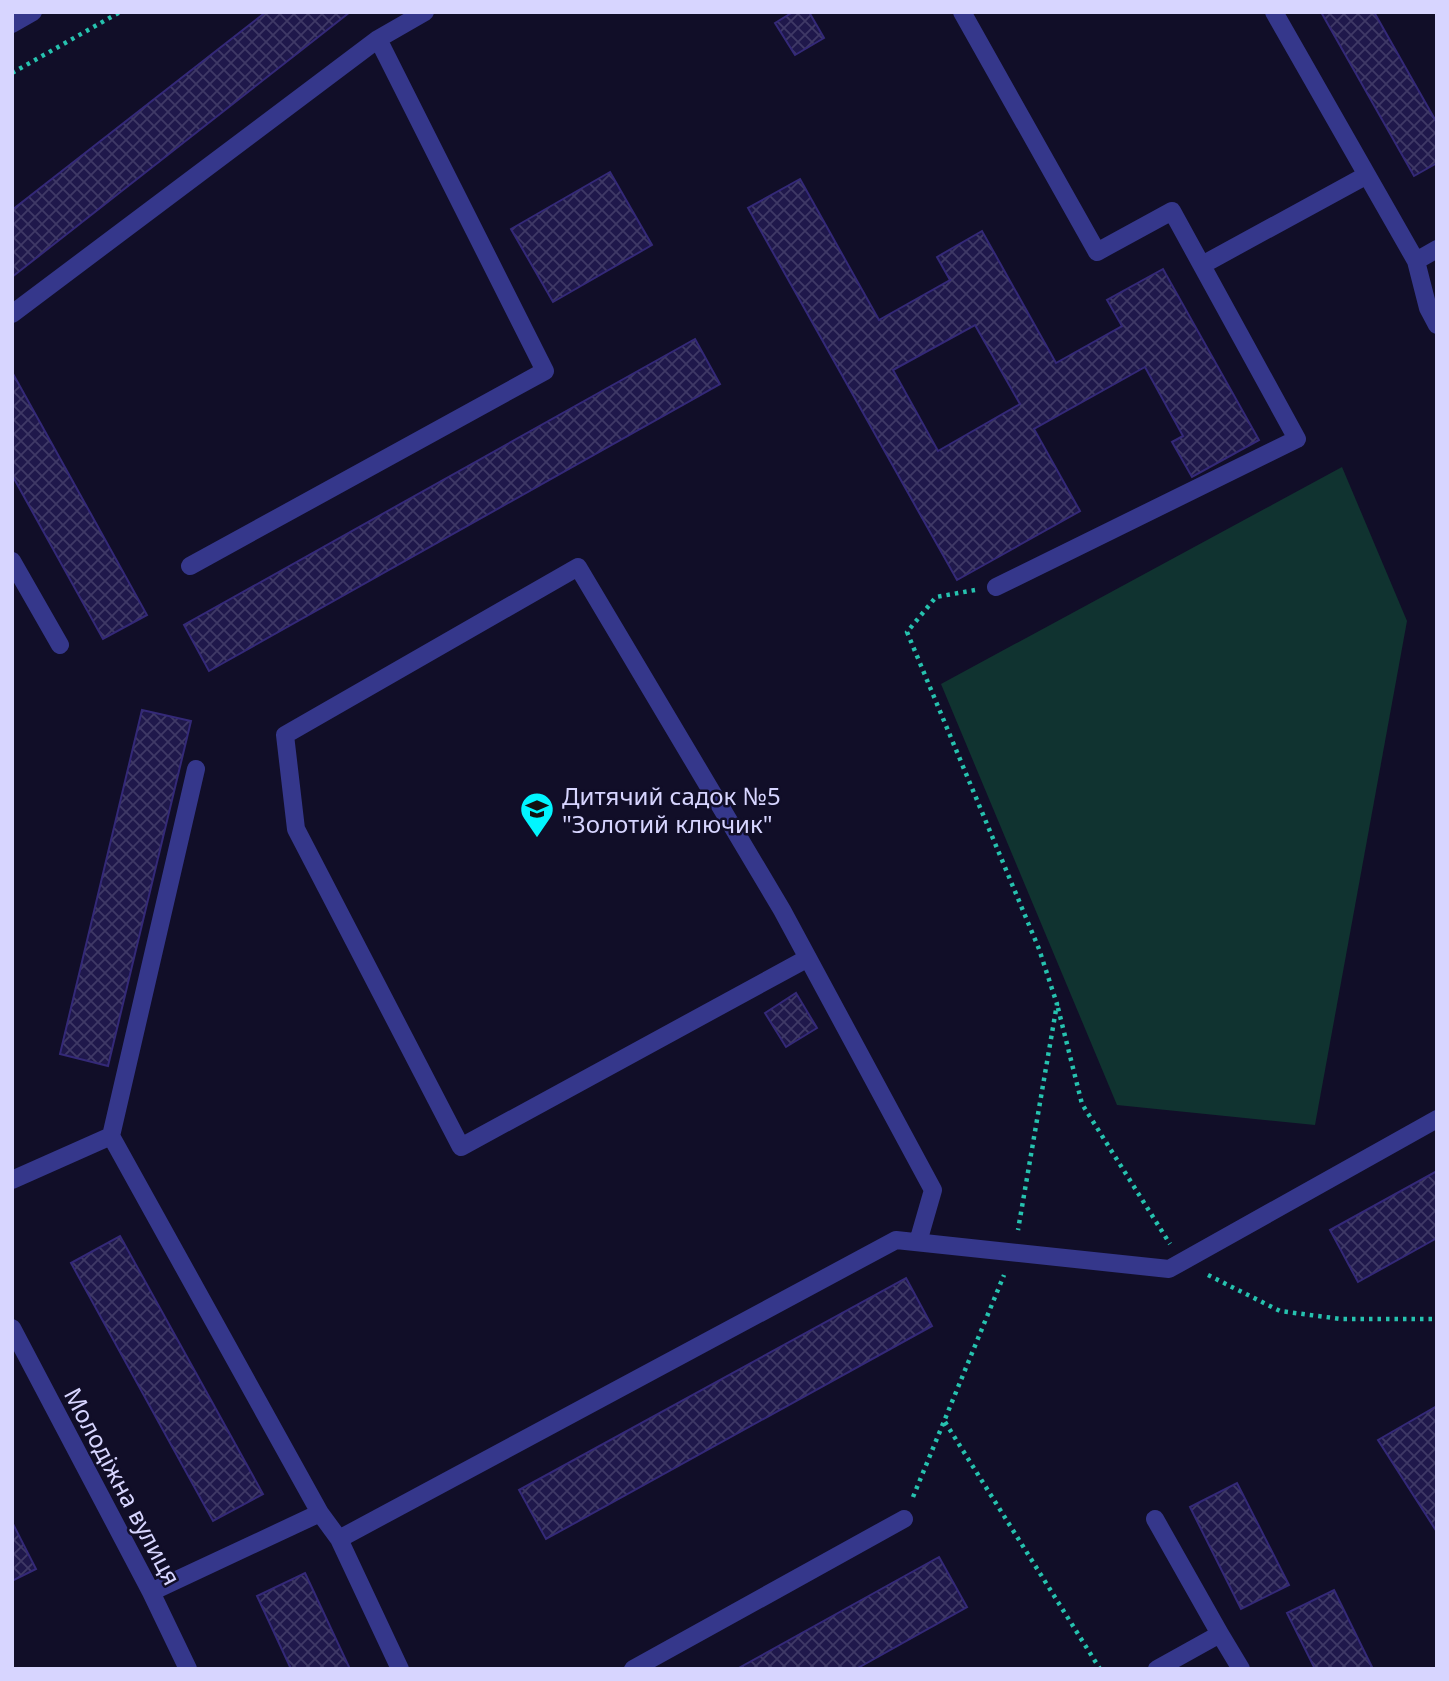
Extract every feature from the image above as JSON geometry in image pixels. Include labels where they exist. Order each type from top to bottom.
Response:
[{"type":"street","points":[[12,24],[33,12]]},
{"type":"street","points":[[12,314],[378,39],[425,12]]},
{"type":"street","points":[[962,12],[1097,252],[1172,211],[1297,439],[996,586]]},
{"type":"street","points":[[1274,12],[1416,261],[1428,307],[1437,325]]},
{"type":"street","points":[[190,566],[545,372],[378,39]]},
{"type":"street","points":[[1202,265],[1367,175]]},
{"type":"street","points":[[1416,261],[1437,249]]},
{"type":"street","points":[[12,561],[60,645]]},
{"type":"street","points":[[808,958],[461,1147],[296,829],[285,735],[578,567],[775,898],[808,958],[933,1190],[918,1242]]},
{"type":"street","points":[[196,769],[111,1136],[320,1513],[339,1539],[400,1669]]},
{"type":"street","points":[[339,1539],[896,1240],[1169,1269],[1437,1119]]},
{"type":"street","points":[[12,1180],[111,1136]]},
{"type":"street","name":"Молодіжна вулиця","points":[[12,1328],[151,1592],[188,1669]]},
{"type":"street","points":[[151,1592],[320,1513]]},
{"type":"street","points":[[633,1669],[904,1519]]},
{"type":"street","points":[[1155,1519],[1241,1669]]},
{"type":"street","points":[[1157,1669],[1220,1634]]},
{"type":"path","points":[[12,73],[120,12]]},
{"type":"path","points":[[996,586],[936,597],[907,632],[1039,948],[1057,1004],[1082,1104],[1182,1262],[1280,1311],[1341,1319],[1437,1319]]},
{"type":"path","points":[[904,1519],[1014,1253],[1057,1004]]},
{"type":"path","points":[[944,1421],[1100,1669]]},
{"type":"green space","points":[[1342,467],[1407,621],[1315,1125],[1117,1105],[941,684]]},
{"type":"building","points":[[266,12],[350,12],[12,277],[12,210]]},
{"type":"building","points":[[793,12],[809,12],[824,38],[795,55],[775,23]]},
{"type":"building","points":[[1321,12],[1374,12],[1437,123],[1437,163],[1414,176]]},
{"type":"building","points":[[610,172],[652,245],[553,302],[511,229]]},
{"type":"building","points":[[800,179],[879,320],[950,280],[937,257],[982,231],[1056,363],[1122,326],[1107,300],[1163,269],[1259,440],[1192,477],[1172,442],[1183,436],[1145,367],[1034,429],[1080,511],[957,580],[748,208]],"holes":[[[975,325],[1020,404],[938,451],[893,370]]]},
{"type":"building","points":[[695,339],[720,384],[209,671],[184,625]]},
{"type":"building","points":[[12,372],[147,615],[103,639],[12,475]]},
{"type":"building","points":[[142,710],[191,721],[108,1066],[60,1054]]},
{"type":"building","points":[[796,993],[817,1028],[786,1047],[765,1013]]},
{"type":"building","points":[[1437,1171],[1437,1238],[1358,1282],[1330,1230]]},
{"type":"building","points":[[120,1236],[263,1494],[213,1521],[71,1263]]},
{"type":"building","points":[[906,1278],[932,1326],[546,1539],[519,1490]]},
{"type":"building","points":[[1437,1406],[1437,1532],[1378,1440]]},
{"type":"building","points":[[1237,1483],[1289,1585],[1241,1609],[1190,1507]]},
{"type":"building","points":[[12,1522],[36,1569],[12,1581]]},
{"type":"building","points":[[939,1557],[967,1607],[856,1669],[737,1669]]},
{"type":"building","points":[[305,1573],[350,1669],[291,1669],[257,1596]]},
{"type":"building","points":[[1334,1590],[1373,1669],[1315,1669],[1287,1613]]},
{"type":"place","name":"Дитячий садок №5 \"Золотий ключик\"","points":[[537,839]]}]
